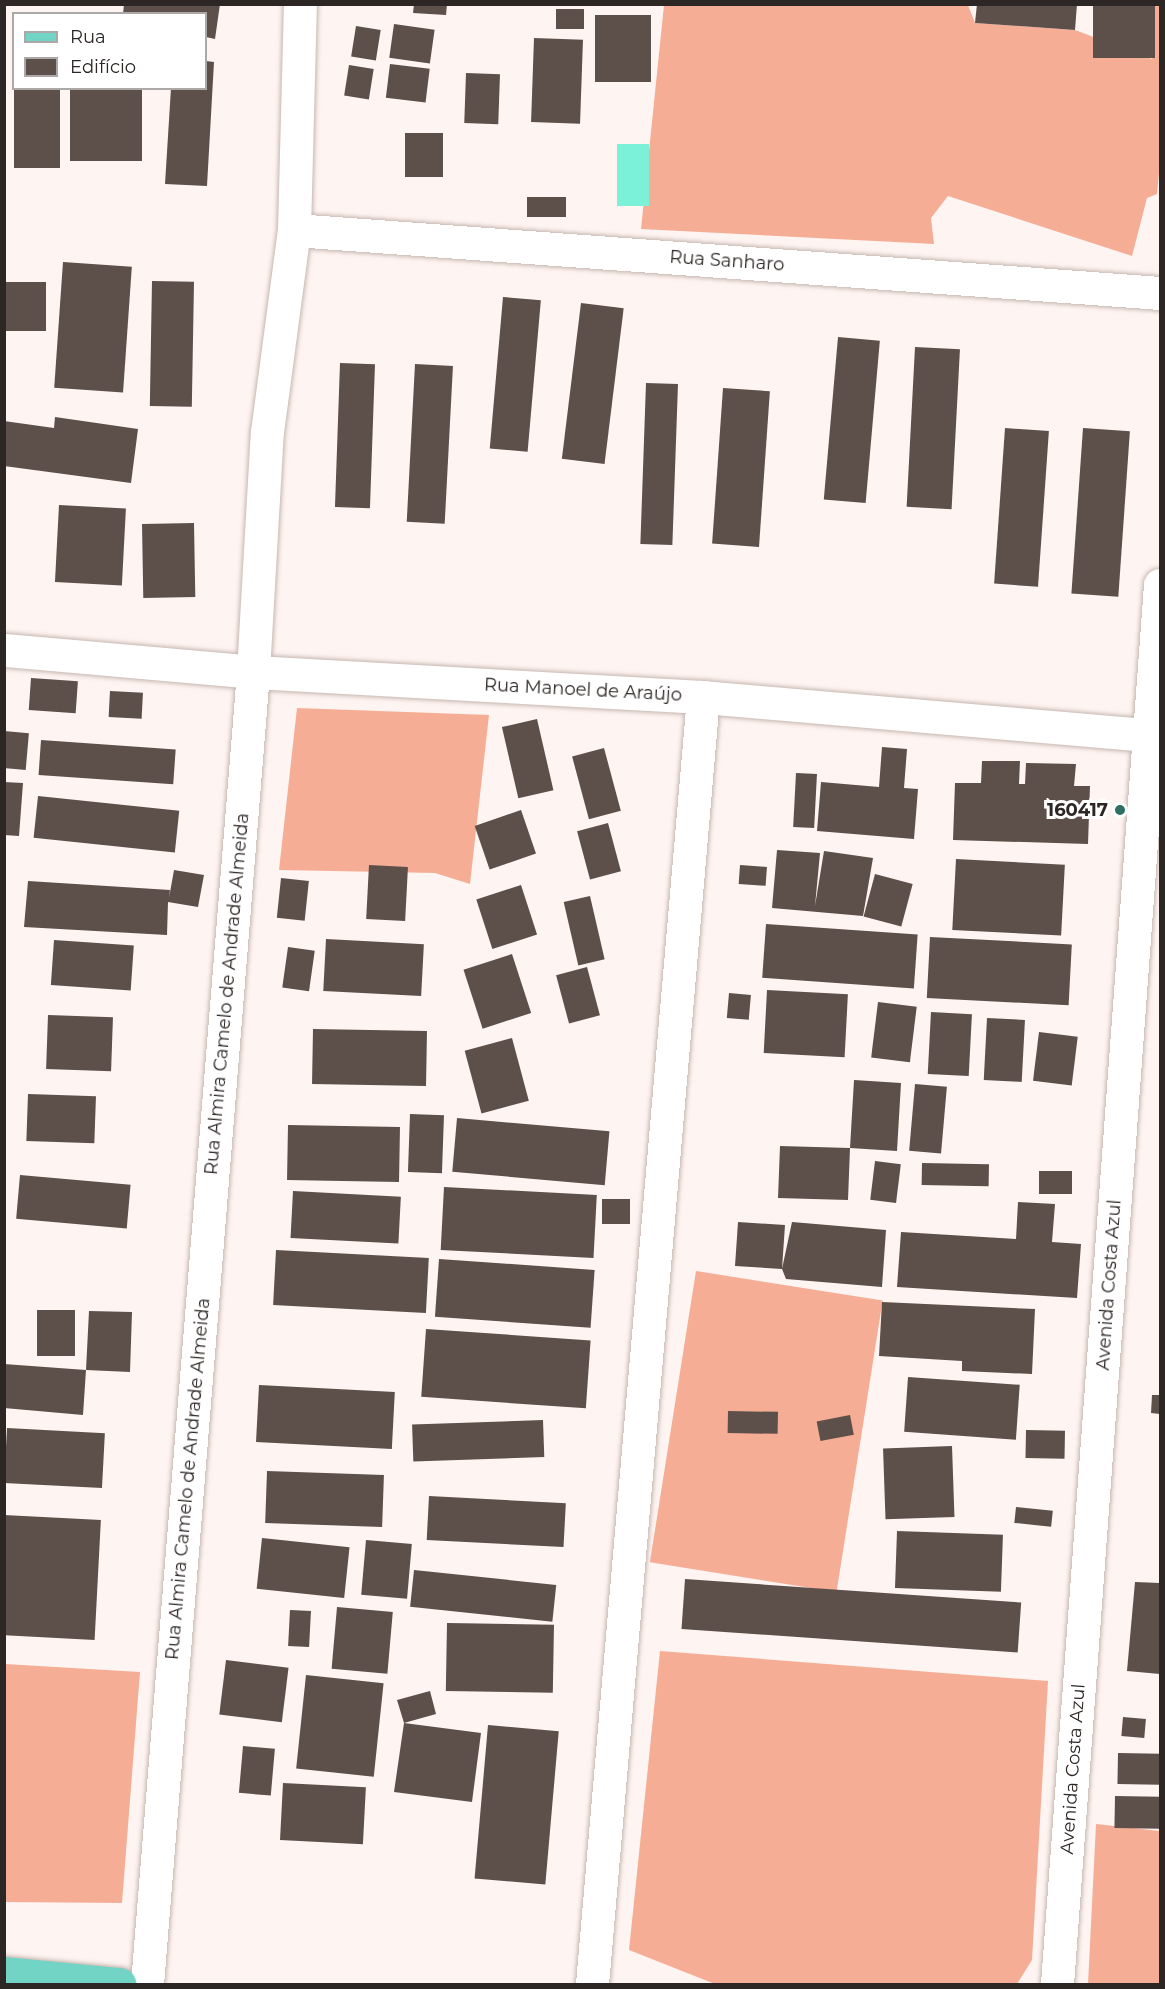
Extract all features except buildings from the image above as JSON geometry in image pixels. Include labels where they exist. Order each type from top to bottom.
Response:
[{"type":"main road","points":[[4,1973],[119,1984]]},
{"type":"street","name":"Rua Almira Camelo de Andrade Almeida","points":[[147,1984],[253,672],[267,432],[294,230],[300,4]]},
{"type":"street","name":"Rua Sanharo","points":[[294,230],[1161,293]]},
{"type":"street","name":"Avenida Costa Azul","points":[[1057,1984],[1155,735],[1161,585]]},
{"type":"street","name":"Rua Manoel de Araújo","points":[[4,650],[253,672],[703,697],[1155,735]]},
{"type":"street","points":[[592,1984],[703,697]]},
{"type":"shaded area","points":[[664,5],[968,5],[975,23],[1075,30],[1152,59],[1155,5],[1160,5],[1160,162],[1157,194],[1147,198],[1132,256],[948,196],[931,218],[934,244],[641,229]]},
{"type":"shaded area","points":[[617,144],[649,144],[649,206],[617,206]]},
{"type":"shaded area","points":[[297,708],[489,715],[470,884],[435,873],[279,870]]},
{"type":"shaded area","points":[[696,1271],[883,1301],[837,1592],[650,1562]]},
{"type":"shaded area","points":[[660,1651],[1048,1681],[1032,1960],[1017,1984],[715,1984],[629,1950]]},
{"type":"shaded area","points":[[5,1664],[140,1672],[122,1903],[5,1902]]},
{"type":"shaded area","points":[[1096,1824],[1160,1831],[1160,1984],[1088,1984]]},
{"type":"place","name":"160417","points":[[1120,810]]}]
